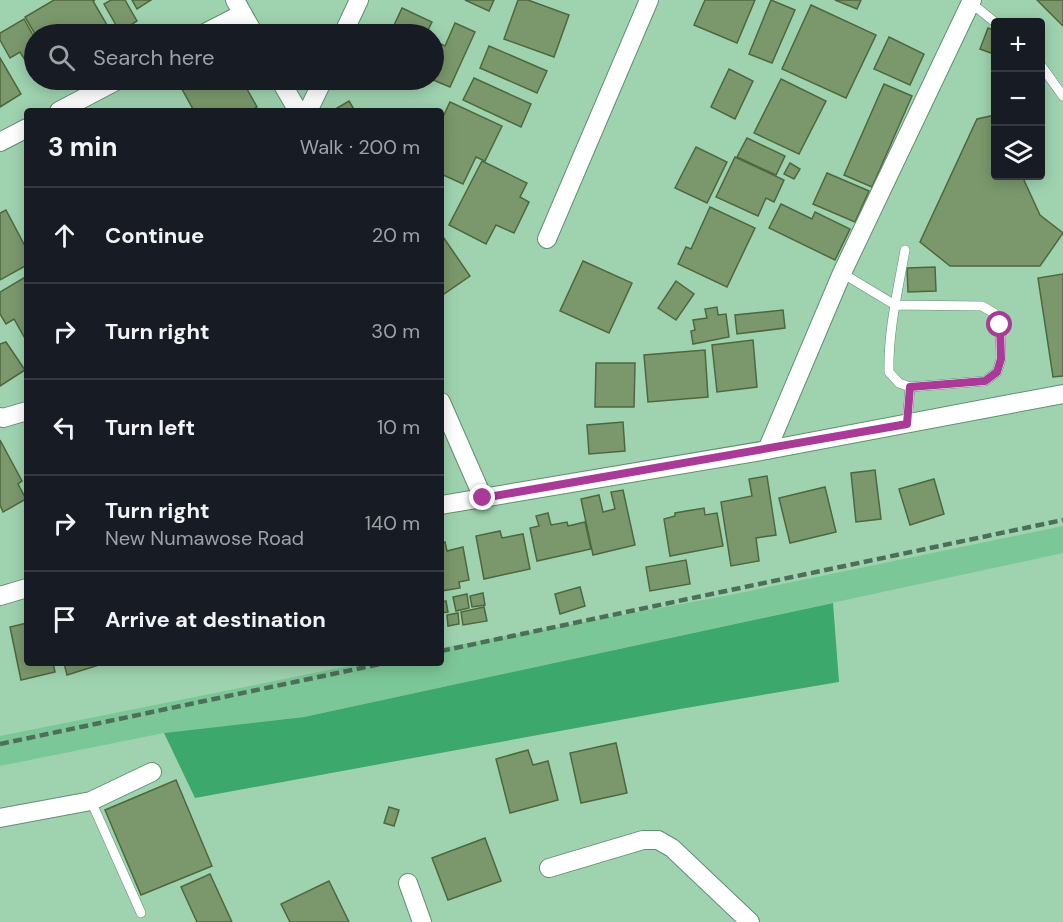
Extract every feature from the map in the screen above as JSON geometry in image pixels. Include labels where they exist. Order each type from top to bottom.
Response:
[{"type":"street","points":[[348,24],[359,0]]},
{"type":"street","points":[[547,239],[649,0]]},
{"type":"street","points":[[767,450],[842,273],[972,2]]},
{"type":"street","points":[[216,24],[239,7],[248,24]]},
{"type":"street","points":[[65,108],[99,90]]},
{"type":"street","points":[[286,90],[296,108]]},
{"type":"street","points":[[309,108],[317,90]]},
{"type":"street","points":[[0,142],[24,130]]},
{"type":"street","points":[[444,504],[767,450],[1063,393]]},
{"type":"street","points":[[444,409],[483,498]]},
{"type":"street","points":[[0,417],[24,412]]},
{"type":"street","points":[[0,596],[24,589]]},
{"type":"street","points":[[0,818],[91,801],[152,771]]},
{"type":"street","points":[[549,868],[643,840],[658,840],[672,848],[750,922]]},
{"type":"street","points":[[408,883],[422,922]]},
{"type":"lane","points":[[972,2],[991,19]]},
{"type":"lane","points":[[1045,69],[1063,96]]},
{"type":"lane","points":[[842,273],[895,305],[982,306],[994,313],[1000,325],[1001,359],[997,372],[985,381],[910,387],[899,383],[889,372],[888,354],[895,305],[905,250]]},
{"type":"lane","points":[[907,424],[910,387]]},
{"type":"lane","points":[[91,801],[141,914]]},
{"type":"green space","points":[[1063,526],[1063,553],[304,717],[164,733],[0,766],[0,736],[349,666],[444,666],[444,647],[730,595]]},
{"type":"green space","points":[[833,603],[839,682],[195,798],[164,733],[304,717]]},
{"type":"building","points":[[54,0],[95,0],[93,1],[106,24],[29,24],[25,17]]},
{"type":"building","points":[[111,0],[125,0],[137,21],[132,24],[115,24],[104,4]]},
{"type":"building","points":[[132,0],[151,0],[137,9]]},
{"type":"building","points":[[465,0],[494,0],[489,11]]},
{"type":"building","points":[[518,0],[528,0],[569,15],[554,57],[504,39]]},
{"type":"building","points":[[705,0],[755,0],[737,43],[694,25]]},
{"type":"building","points":[[771,0],[795,10],[772,63],[749,54]]},
{"type":"building","points":[[835,0],[861,0],[857,9]]},
{"type":"building","points":[[1037,0],[1063,0],[1063,26]]},
{"type":"building","points":[[811,5],[876,35],[846,98],[782,69]]},
{"type":"building","points":[[402,8],[432,22],[431,24],[395,24]]},
{"type":"building","points":[[24,19],[27,24],[24,24],[24,58],[20,52],[10,58],[0,40],[0,33]]},
{"type":"building","points":[[455,23],[475,32],[450,87],[444,85],[445,46]]},
{"type":"building","points":[[988,28],[991,29],[991,53],[980,49]]},
{"type":"building","points":[[889,37],[924,54],[910,85],[874,69]]},
{"type":"building","points":[[489,46],[547,71],[537,93],[480,68]]},
{"type":"building","points":[[0,58],[21,94],[0,107]]},
{"type":"building","points":[[729,69],[753,81],[735,119],[711,107]]},
{"type":"building","points":[[474,78],[531,104],[521,127],[463,100]]},
{"type":"building","points":[[781,79],[826,101],[799,154],[754,133]]},
{"type":"building","points":[[884,84],[912,96],[872,187],[844,175]]},
{"type":"building","points":[[182,90],[248,90],[257,107],[255,108],[192,108]]},
{"type":"building","points":[[349,101],[353,108],[337,108]]},
{"type":"building","points":[[450,102],[502,126],[485,161],[476,157],[463,184],[444,175],[444,115]]},
{"type":"building","points":[[991,116],[991,180],[1024,180],[1040,215],[1063,233],[1040,266],[950,266],[920,242],[977,119]]},
{"type":"building","points":[[747,138],[785,156],[776,175],[737,157]]},
{"type":"building","points":[[696,147],[727,162],[707,203],[675,188]]},
{"type":"building","points":[[735,157],[784,180],[774,202],[766,198],[758,216],[716,197]]},
{"type":"building","points":[[482,161],[527,183],[520,197],[529,202],[514,233],[496,225],[486,244],[449,225]]},
{"type":"building","points":[[790,163],[800,169],[794,179],[784,174]]},
{"type":"building","points":[[827,173],[869,191],[855,222],[813,204]]},
{"type":"building","points":[[781,204],[812,219],[815,212],[850,229],[835,260],[769,228]]},
{"type":"building","points":[[710,207],[755,228],[727,287],[678,264],[686,247],[691,249]]},
{"type":"building","points":[[6,210],[24,244],[24,267],[0,280],[0,213]]},
{"type":"building","points":[[444,238],[470,276],[444,294]]},
{"type":"building","points":[[583,261],[632,283],[609,333],[560,311]]},
{"type":"building","points":[[935,267],[936,291],[908,292],[907,268]]},
{"type":"building","points":[[1063,274],[1063,376],[1053,377],[1038,278]]},
{"type":"building","points":[[24,278],[24,337],[14,319],[6,324],[0,314],[0,292]]},
{"type":"building","points":[[676,281],[694,294],[676,320],[658,308]]},
{"type":"building","points":[[717,307],[718,315],[726,314],[729,337],[693,344],[691,331],[695,330],[693,320],[707,318],[705,309]]},
{"type":"building","points":[[783,310],[785,328],[737,334],[735,315]]},
{"type":"building","points":[[753,340],[757,387],[717,392],[712,345]]},
{"type":"building","points":[[6,342],[24,371],[0,386],[0,344]]},
{"type":"building","points":[[705,350],[708,397],[648,402],[644,355]]},
{"type":"building","points":[[596,363],[635,363],[634,407],[595,407]]},
{"type":"building","points":[[623,422],[625,451],[589,454],[587,425]]},
{"type":"building","points":[[0,440],[22,481],[18,484],[24,500],[3,512],[0,505]]},
{"type":"building","points":[[875,470],[881,519],[856,522],[851,473]]},
{"type":"building","points":[[767,476],[776,535],[756,538],[759,561],[731,566],[721,502],[752,496],[749,479]]},
{"type":"building","points":[[934,479],[944,514],[910,525],[899,489]]},
{"type":"building","points":[[825,487],[836,532],[790,543],[779,498]]},
{"type":"building","points":[[623,490],[635,545],[593,555],[581,499],[599,495],[603,512],[615,509],[611,492]]},
{"type":"building","points":[[704,508],[705,515],[717,513],[723,546],[670,556],[664,519],[675,516],[675,513]]},
{"type":"building","points":[[548,513],[551,525],[567,522],[568,526],[585,522],[591,549],[537,561],[530,528],[539,526],[536,516]]},
{"type":"building","points":[[500,531],[502,538],[523,534],[530,569],[484,579],[476,536]]},
{"type":"building","points":[[444,542],[447,551],[463,547],[469,580],[459,582],[460,588],[444,591]]},
{"type":"building","points":[[686,560],[690,584],[650,591],[646,567]]},
{"type":"building","points":[[580,587],[585,606],[560,614],[555,594]]},
{"type":"building","points":[[483,593],[485,605],[472,607],[470,596]]},
{"type":"building","points":[[467,594],[469,608],[456,611],[453,597]]},
{"type":"building","points":[[444,601],[446,601],[448,612],[444,613]]},
{"type":"building","points":[[484,607],[487,621],[463,625],[461,612]]},
{"type":"building","points":[[458,613],[459,624],[448,626],[447,615]]},
{"type":"building","points":[[24,624],[24,666],[54,666],[55,672],[21,680],[10,627]]},
{"type":"building","points":[[65,666],[96,666],[67,675]]},
{"type":"building","points":[[616,743],[627,793],[581,803],[570,753]]},
{"type":"building","points":[[528,750],[533,765],[548,761],[558,800],[510,813],[496,759]]},
{"type":"building","points":[[176,780],[212,866],[141,895],[105,810]]},
{"type":"building","points":[[389,807],[399,810],[394,826],[384,823]]},
{"type":"building","points":[[485,838],[501,881],[448,900],[432,858]]},
{"type":"building","points":[[210,874],[232,922],[197,922],[181,887]]},
{"type":"building","points":[[329,881],[349,922],[290,922],[281,904]]},
{"type":"railway","points":[[444,650],[1063,520]]},
{"type":"railway","points":[[0,744],[371,666]]},
{"type":"route","points":[[483,498],[907,424],[910,387],[985,381],[997,372],[1001,359],[1000,325]]}]
